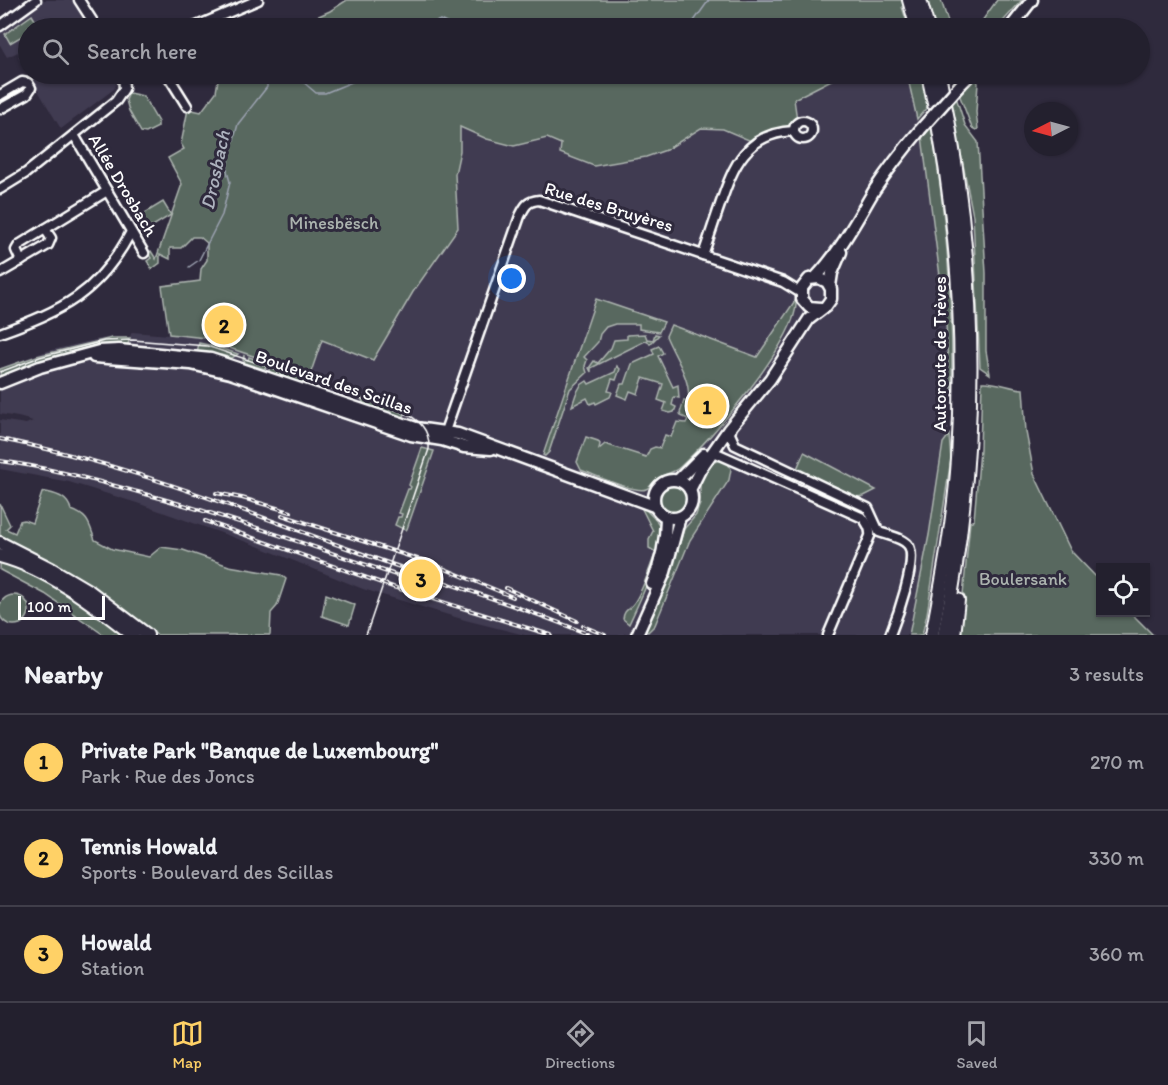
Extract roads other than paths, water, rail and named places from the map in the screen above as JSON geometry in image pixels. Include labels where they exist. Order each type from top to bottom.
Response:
[{"type":"highway","points":[[909,0],[914,18]]},
{"type":"highway","points":[[920,0],[925,18]]},
{"type":"highway","name":"Autoroute de Trèves","points":[[930,84],[953,217],[959,289],[961,357],[956,481],[936,612],[930,635]]},
{"type":"highway","name":"Autoroute de Trèves","points":[[941,84],[958,172],[969,278],[972,357],[969,447],[963,519],[944,635]]},
{"type":"highway","points":[[954,632],[970,493],[969,447]]},
{"type":"highway","points":[[0,543],[51,568],[90,592],[147,635]]},
{"type":"highway","points":[[0,556],[58,583],[92,604],[133,635]]},
{"type":"main road","points":[[1018,18],[1032,0]]},
{"type":"main road","points":[[786,353],[806,289],[849,233],[877,186],[920,130],[961,84]]},
{"type":"main road","points":[[830,286],[832,273],[849,233]]},
{"type":"main road","points":[[690,490],[700,470],[730,428],[770,379],[809,319],[831,299],[830,286],[824,279],[806,289]]},
{"type":"main road","points":[[806,289],[809,307],[821,308]]},
{"type":"main road","name":"Boulevard des Scillas","points":[[0,383],[40,367],[84,356],[207,366],[411,435],[444,436],[464,447],[500,449],[654,506]]},
{"type":"main road","points":[[678,480],[730,428]]},
{"type":"main road","points":[[630,635],[665,572],[680,518],[689,509],[692,497],[690,490],[683,482],[665,481],[655,490],[654,506],[666,518],[680,518]]},
{"type":"main road","name":"Boulevard des Scillas","points":[[601,485],[637,493],[655,490]]},
{"type":"main road","points":[[637,635],[640,619],[663,556],[666,518]]},
{"type":"street","points":[[0,26],[36,0]]},
{"type":"street","points":[[216,18],[258,0]]},
{"type":"street","points":[[83,2],[92,18]]},
{"type":"street","points":[[0,95],[19,84]]},
{"type":"street","points":[[0,109],[27,94],[31,88],[29,84]]},
{"type":"street","points":[[0,189],[26,173],[121,96],[124,84]]},
{"type":"street","points":[[173,84],[187,106]]},
{"type":"street","points":[[703,255],[731,173],[739,159],[762,139],[794,131]]},
{"type":"street","name":"Allée Drosbach","points":[[74,135],[144,253]]},
{"type":"street","points":[[21,261],[16,247],[107,191]]},
{"type":"street","name":"Rue des Bruyères","points":[[444,436],[520,216],[525,205],[531,201],[539,200],[806,289]]},
{"type":"street","points":[[0,273],[51,242],[45,229]]},
{"type":"street","points":[[0,333],[42,318],[67,305],[92,286],[109,268],[131,232]]},
{"type":"street","points":[[730,428],[732,441],[745,450],[868,508],[879,531],[906,543],[911,551],[902,606],[890,635]]},
{"type":"street","points":[[739,462],[745,450]]},
{"type":"street","points":[[714,452],[863,518],[871,531],[870,536],[828,635]]},
{"type":"street","points":[[750,467],[756,455]]},
{"type":"street","points":[[802,491],[807,480]]},
{"type":"street","points":[[863,518],[868,508]]},
{"type":"waterway","name":"Drosbach","points":[[696,18],[709,0]]},
{"type":"waterway","name":"Drosbach","points":[[747,0],[783,0]]},
{"type":"waterway","name":"Drosbach","points":[[189,267],[199,260],[222,215],[230,182],[227,171],[228,161],[238,124],[267,84]]},
{"type":"waterway","name":"Drosbach","points":[[306,84],[316,93],[325,93],[347,84]]},
{"type":"tram line","points":[[0,372],[40,357],[104,341],[133,340],[207,346],[414,418],[426,431],[429,449],[366,635]]},
{"type":"railway","points":[[0,439],[135,473],[532,612],[590,635]]},
{"type":"railway","points":[[0,461],[70,474],[121,487],[213,514],[434,588]]},
{"type":"railway","points":[[216,493],[291,512]]},
{"type":"railway","points":[[282,515],[433,564],[513,597]]},
{"type":"railway","points":[[205,521],[393,587],[551,635]]},
{"type":"railway","points":[[506,588],[577,621]]},
{"type":"railway","points":[[583,626],[605,635]]},
{"type":"place","name":"Tennis Howald","points":[[224,325]]},
{"type":"place","name":"Private Park \"Banque de Luxembourg\"","points":[[707,406]]},
{"type":"place","name":"Howald","points":[[421,579]]},
{"type":"park label","name":"Minesbësch","points":[[334,223]]},
{"type":"park label","name":"Boulersank","points":[[1023,579]]}]
